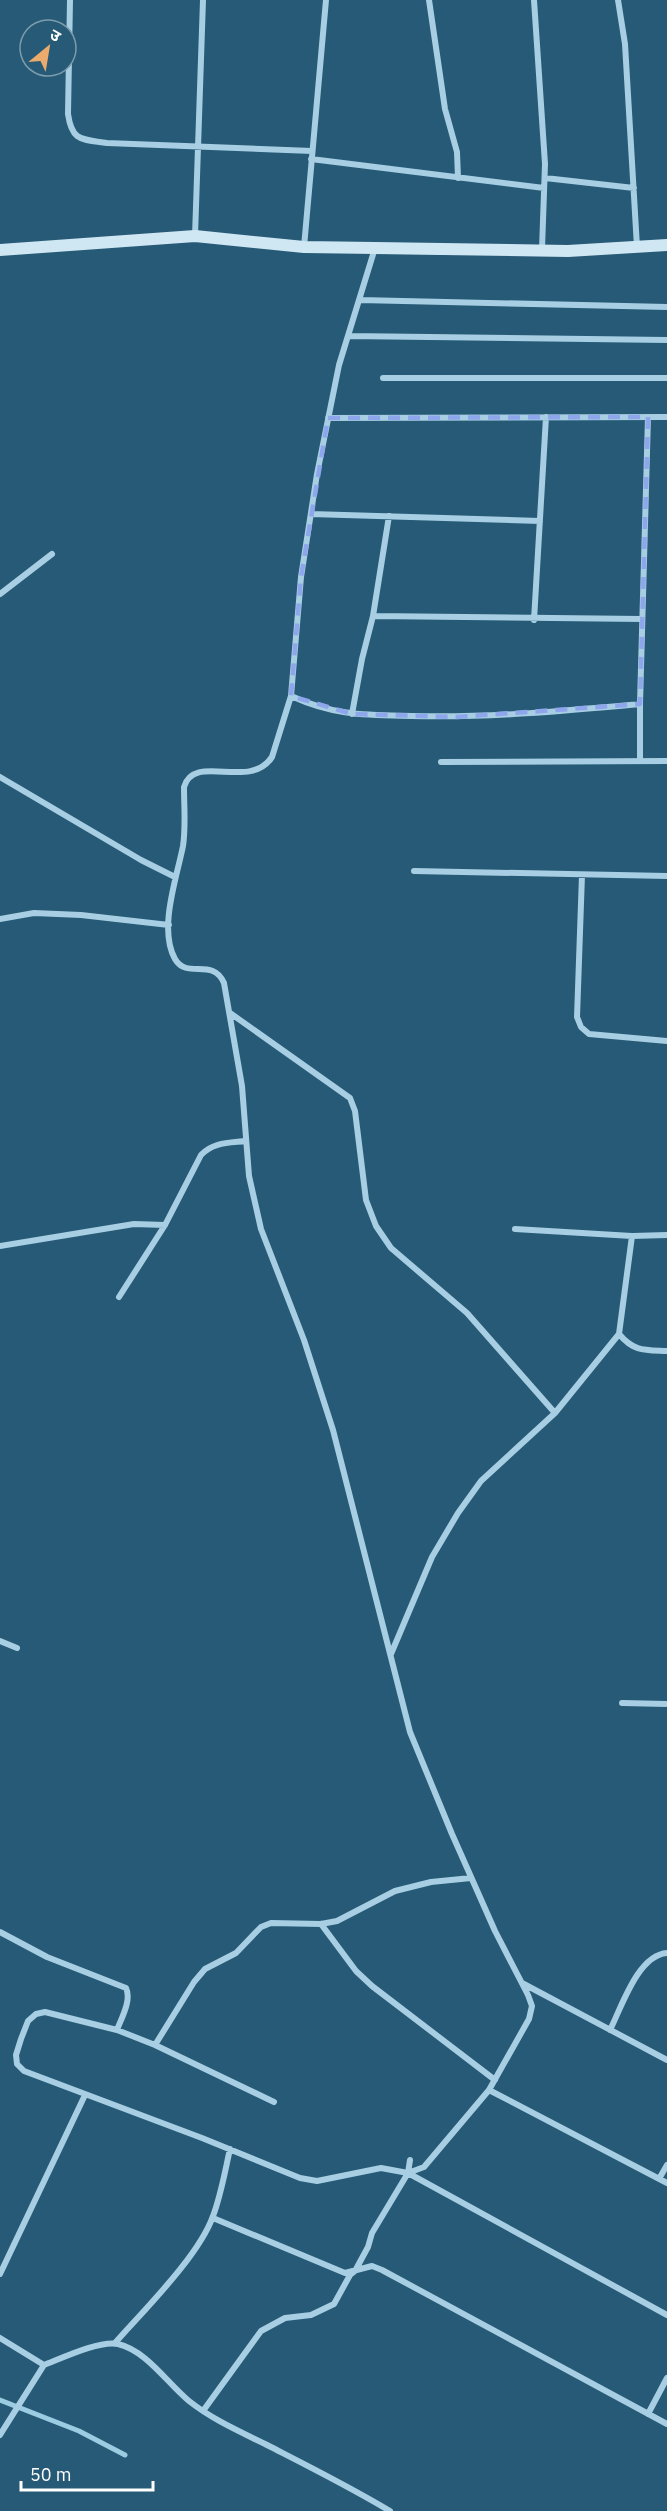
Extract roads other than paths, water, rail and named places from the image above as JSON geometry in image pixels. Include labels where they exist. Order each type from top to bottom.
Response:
[{"type":"street","points":[[70,0],[68,114],[70,129],[84,140],[107,143],[312,151]]},
{"type":"street","points":[[195,236],[200,145],[203,0]]},
{"type":"street","points":[[304,247],[326,0]]},
{"type":"street","points":[[429,0],[445,108],[457,152],[458,178]]},
{"type":"street","points":[[534,0],[545,178],[542,249]]},
{"type":"street","points":[[618,0],[625,44],[637,247]]},
{"type":"street","points":[[311,159],[544,188]]},
{"type":"street","points":[[545,178],[634,188]]},
{"type":"street","points":[[0,250],[195,236],[304,247],[568,251],[667,244]]},
{"type":"street","points":[[375,248],[339,365],[328,418],[301,577],[291,696],[272,758],[267,765],[243,773],[202,771],[192,773],[187,778],[184,787],[183,845],[170,901],[169,925],[174,957],[179,965],[185,968],[213,970],[220,974],[230,1013],[242,1086],[249,1176],[261,1229],[304,1340],[333,1430],[410,1732],[471,1878],[531,2006],[529,2019],[489,2090],[424,2167],[408,2173]]},
{"type":"street","points":[[360,300],[667,307]]},
{"type":"street","points":[[348,336],[667,340]]},
{"type":"street","points":[[383,378],[667,378]]},
{"type":"street","points":[[534,620],[546,417]]},
{"type":"street","points":[[640,761],[648,417]]},
{"type":"street","points":[[328,418],[667,417]]},
{"type":"street","points":[[311,514],[540,521]]},
{"type":"street","points":[[352,714],[362,658],[373,616],[389,516]]},
{"type":"street","points":[[0,594],[52,554]]},
{"type":"street","points":[[373,616],[534,620],[642,619]]},
{"type":"street","points":[[291,696],[330,711],[352,714],[456,717],[640,704]]},
{"type":"street","points":[[441,762],[667,761]]},
{"type":"street","points":[[0,777],[141,860],[176,877]]},
{"type":"street","points":[[414,871],[667,876]]},
{"type":"street","points":[[582,875],[577,1017],[581,1027],[589,1034],[667,1041]]},
{"type":"street","points":[[0,920],[34,913],[81,915],[169,925]]},
{"type":"street","points":[[230,1013],[350,1098],[355,1111],[366,1200],[376,1226],[391,1248],[467,1313],[555,1413]]},
{"type":"street","points":[[119,1297],[165,1225],[201,1155],[208,1147],[246,1141]]},
{"type":"street","points":[[0,1246],[134,1224],[165,1225]]},
{"type":"street","points":[[515,1229],[632,1236],[667,1235]]},
{"type":"street","points":[[391,1654],[432,1557],[458,1513],[481,1481],[555,1413],[619,1334],[632,1236]]},
{"type":"street","points":[[619,1334],[628,1344],[640,1349],[667,1351]]},
{"type":"street","points":[[0,1641],[16,1648]]},
{"type":"street","points":[[622,1703],[667,1704]]},
{"type":"street","points":[[155,2045],[194,1982],[205,1969],[236,1953],[261,1927],[271,1923],[321,1924],[337,1921],[395,1891],[430,1882],[471,1878]]},
{"type":"street","points":[[321,1924],[356,1971],[372,1986],[495,2080]]},
{"type":"street","points":[[0,1932],[47,1957],[126,1988],[127,2002],[117,2030]]},
{"type":"street","points":[[610,2030],[647,1960],[657,1954],[667,1953]]},
{"type":"street","points":[[521,1982],[667,2060]]},
{"type":"street","points":[[274,2102],[155,2045],[117,2030],[45,2012],[36,2014],[28,2021],[16,2055],[17,2064],[24,2071],[300,2178],[317,2181],[381,2168],[408,2173],[667,2315]]},
{"type":"street","points":[[489,2090],[667,2183]]},
{"type":"street","points":[[0,2274],[85,2095]]},
{"type":"street","points":[[115,2343],[180,2268],[213,2218],[230,2149]]},
{"type":"street","points":[[203,2411],[261,2331],[285,2318],[311,2315],[334,2304],[355,2271],[368,2247],[372,2233],[408,2173],[410,2160]]},
{"type":"street","points":[[659,2179],[667,2165]]},
{"type":"street","points":[[213,2218],[287,2248],[333,2270],[345,2273],[372,2266],[382,2270],[667,2424]]},
{"type":"street","points":[[0,2338],[44,2365]]},
{"type":"street","points":[[0,2435],[44,2365],[94,2347],[115,2343],[142,2356],[164,2379],[217,2420],[349,2487],[390,2511]]},
{"type":"street","points":[[648,2414],[667,2378]]},
{"type":"waterway","points":[[0,2400],[79,2431],[125,2455]]}]
